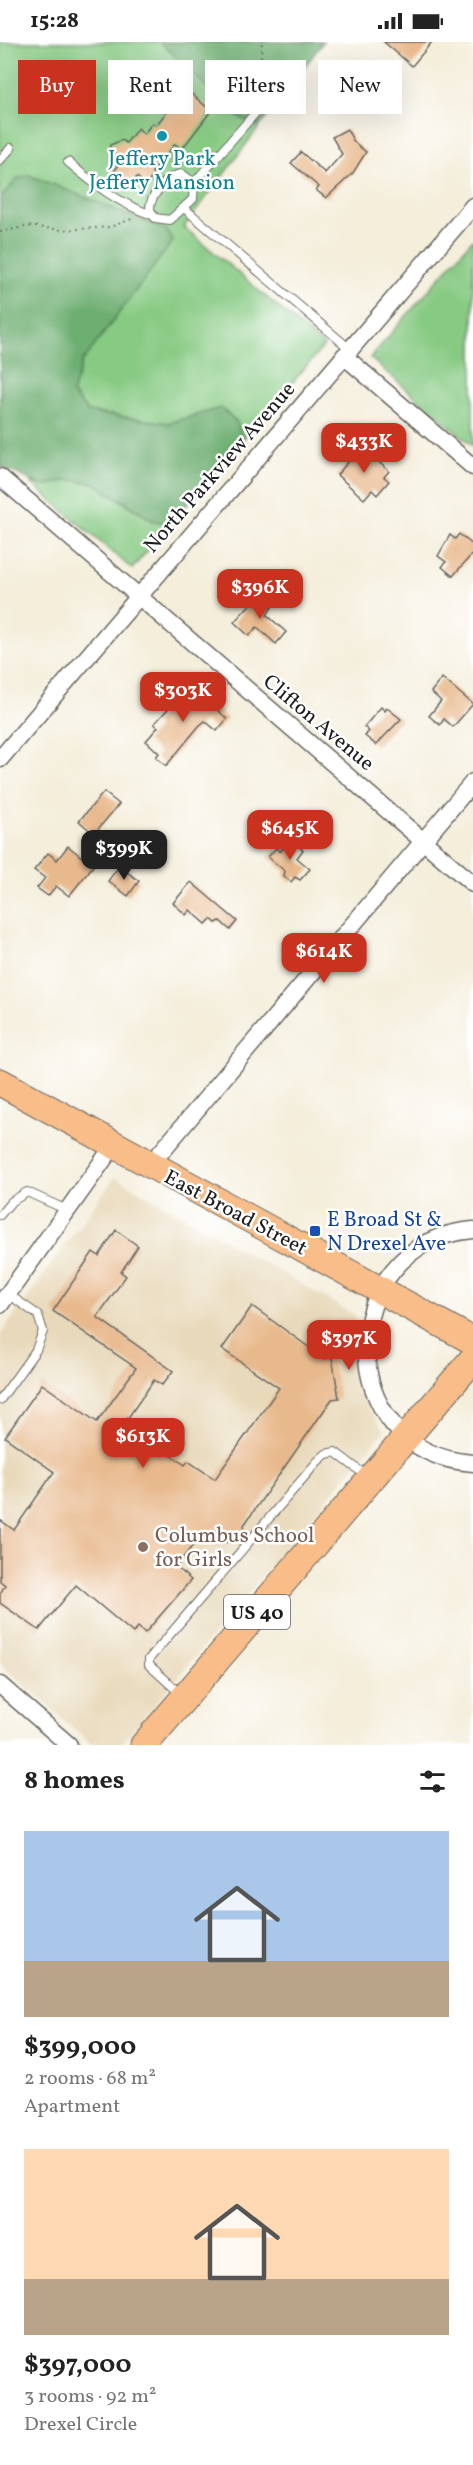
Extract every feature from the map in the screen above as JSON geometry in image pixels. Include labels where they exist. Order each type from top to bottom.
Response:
[{"type":"main road","name":"East Broad Street","points":[[0,1082],[473,1341]]},
{"type":"main road","name":"US 40","points":[[144,1745],[473,1359]]},
{"type":"street","name":"North Parkview Avenue","points":[[0,759],[473,206]]},
{"type":"street","points":[[347,352],[473,467]]},
{"type":"street","name":"Clifton Avenue","points":[[0,477],[473,884]]},
{"type":"street","points":[[150,1165],[473,782]]},
{"type":"street","points":[[4,1300],[114,1145]]},
{"type":"street","points":[[473,1230],[436,1238],[414,1251],[395,1268],[380,1290],[366,1329],[366,1368],[381,1406],[407,1437],[427,1450],[473,1463]]},
{"type":"street","points":[[0,1685],[69,1745]]},
{"type":"lane","points":[[68,162],[106,194],[160,220],[170,220],[195,194],[194,183],[254,114]]},
{"type":"lane","points":[[0,160],[11,148]]},
{"type":"lane","points":[[148,213],[151,200],[172,176],[182,174],[194,183]]},
{"type":"lane","points":[[184,208],[347,352]]},
{"type":"lane","points":[[0,1215],[11,1202],[27,1192],[67,1210]]},
{"type":"lane","points":[[0,1400],[36,1350],[43,1331],[38,1315],[4,1300]]},
{"type":"lane","points":[[185,1697],[156,1673],[149,1665],[149,1659],[317,1462],[326,1454],[335,1452],[371,1479]]},
{"type":"path","points":[[261,60],[262,42]]},
{"type":"path","points":[[0,232],[28,226],[63,230],[110,227],[148,213]]},
{"type":"shaded area","name":"Columbus School for Girls","points":[[115,1177],[356,1316],[351,1336],[353,1365],[362,1398],[384,1431],[121,1745],[93,1745],[0,1664],[0,1335]]},
{"type":"green space","points":[[0,42],[323,42],[306,65],[306,60],[205,60],[205,114],[269,114],[184,227],[324,346],[243,439],[236,421],[221,408],[168,423],[88,412],[72,393],[81,363],[2,468],[0,466]]},
{"type":"green space","points":[[160,42],[323,42],[306,65],[306,60],[205,60],[205,85],[193,74],[193,60],[179,60]]},
{"type":"green space","points":[[235,114],[269,114],[260,126]]},
{"type":"green space","points":[[29,175],[167,230],[173,241],[83,361],[72,393],[88,412],[168,423],[221,408],[236,421],[243,439],[171,523],[154,521],[94,483],[68,480],[43,486],[0,466],[0,199],[17,179]]},
{"type":"green space","points":[[473,239],[473,446],[370,358]]},
{"type":"green space","points":[[68,480],[94,483],[154,521],[171,523],[132,569],[30,482],[43,486]]},
{"type":"building","points":[[384,42],[432,42],[412,66]]},
{"type":"building","name":"Jeffery Park Jeffery Mansion","points":[[193,95],[205,106],[205,114],[209,114],[182,149],[175,144],[152,172],[153,176],[146,185],[137,177],[128,188],[111,175],[118,166],[108,158],[110,145],[122,140],[126,143],[138,128],[144,134],[152,123],[156,125],[165,114],[193,114]]},
{"type":"building","points":[[347,129],[354,142],[366,152],[353,173],[326,198],[316,190],[319,187],[291,163],[301,152],[325,173],[342,154],[332,137]]},
{"type":"building","points":[[361,447],[389,471],[384,477],[389,481],[377,495],[372,490],[364,499],[337,475]]},
{"type":"building","points":[[459,534],[473,545],[473,553],[453,576],[442,567],[446,562],[438,556],[450,535],[455,539]]},
{"type":"building","points":[[259,595],[272,607],[267,615],[286,632],[276,644],[257,627],[249,636],[234,622]]},
{"type":"building","points":[[442,678],[473,704],[453,727],[444,719],[440,725],[429,716],[441,701],[431,692]]},
{"type":"building","points":[[191,684],[227,719],[217,731],[205,721],[166,766],[156,757],[159,753],[146,741],[158,727],[154,724]]},
{"type":"building","points":[[381,707],[385,711],[387,708],[401,719],[376,745],[365,736],[369,731],[364,727]]},
{"type":"building","points":[[104,792],[119,804],[94,834],[79,821]]},
{"type":"building","points":[[290,840],[303,850],[297,858],[310,869],[300,880],[295,877],[291,882],[284,876],[285,871],[268,857],[276,848],[280,852]]},
{"type":"building","points":[[68,846],[93,866],[69,896],[56,886],[48,896],[37,888],[45,878],[34,870],[48,853],[57,860]]},
{"type":"building","points":[[119,866],[139,881],[128,896],[108,881]]},
{"type":"building","points":[[191,882],[237,921],[230,930],[220,921],[216,923],[211,919],[206,924],[190,910],[186,915],[173,903]]},
{"type":"building","points":[[116,1230],[138,1246],[121,1272],[126,1276],[97,1317],[173,1371],[162,1385],[154,1380],[125,1422],[185,1465],[188,1461],[215,1479],[279,1388],[222,1349],[252,1306],[325,1359],[332,1357],[339,1398],[332,1399],[244,1525],[245,1533],[239,1534],[240,1540],[213,1544],[209,1533],[193,1545],[176,1567],[191,1580],[145,1633],[138,1627],[133,1633],[76,1585],[39,1630],[0,1603],[0,1594],[5,1585],[0,1581],[0,1520],[14,1530],[54,1472],[5,1437],[42,1384],[97,1422],[136,1368],[53,1311],[93,1252],[99,1256]]},
{"type":"place","name":"Jeffery Park Jeffery Mansion","points":[[162,136]]},
{"type":"place","name":"E Broad St & N Drexel Ave","points":[[315,1231]]},
{"type":"place","name":"Columbus School for Girls","points":[[143,1547]]}]
